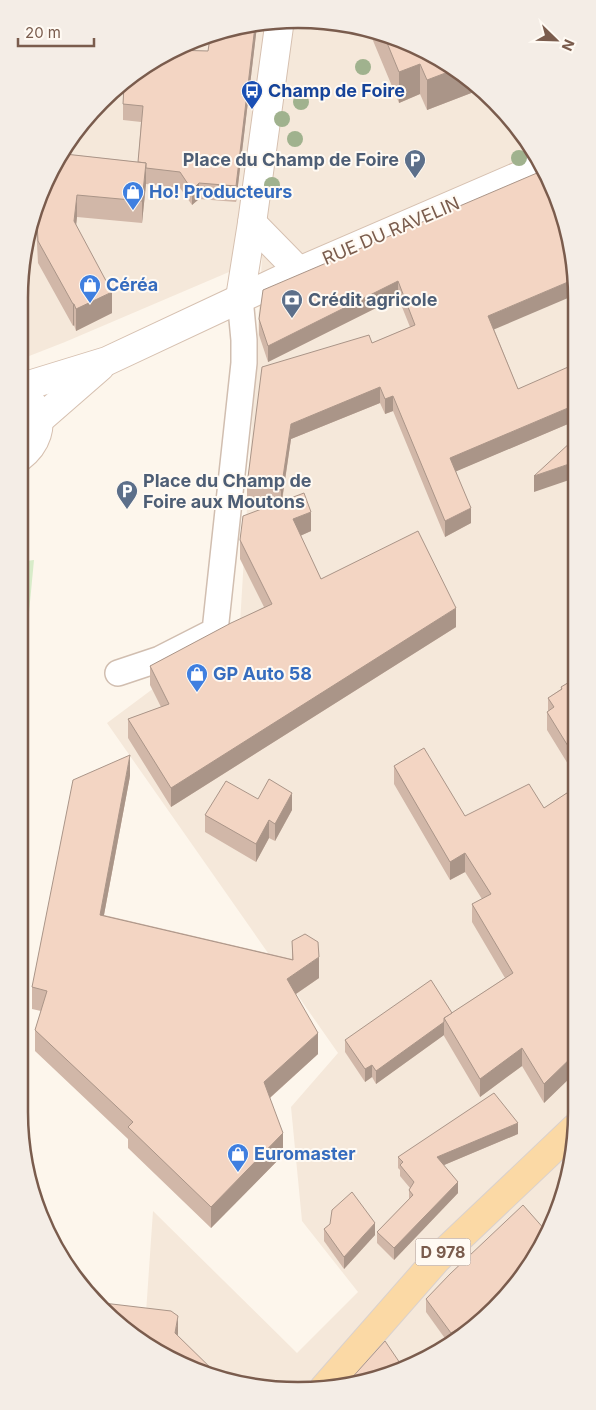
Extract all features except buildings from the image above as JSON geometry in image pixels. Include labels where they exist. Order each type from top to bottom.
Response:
[{"type":"main road","points":[[240,298],[279,28]]},
{"type":"main road","name":"RUE DU RAVELIN","points":[[28,386],[107,361],[299,271],[535,169]]},
{"type":"main road","points":[[252,223],[299,271]]},
{"type":"main road","name":"RUE DU RAVELIN","points":[[38,421],[107,361]]},
{"type":"main road","points":[[28,398],[36,411],[38,421],[38,432],[28,450]]},
{"type":"main road","name":"D 978","points":[[331,1380],[437,1259],[567,1135]]},
{"type":"street","points":[[118,673],[160,659],[215,631],[244,363],[240,298]]},
{"type":"shaded area","points":[[280,28],[316,28],[368,37],[418,55],[463,83],[513,133],[541,178],[554,211],[563,245],[568,280],[568,1130],[566,1147],[559,1182],[548,1216],[541,1232],[513,1277],[463,1327],[418,1355],[385,1368],[351,1377],[316,1382],[263,1380],[228,1373],[194,1362],[178,1355],[145,1335],[153,1211],[297,1353],[358,1292],[302,1221],[291,1107],[338,1053],[107,723],[240,624],[262,258],[28,356],[28,280],[30,263],[42,211],[55,178],[83,133],[133,83],[178,55],[228,37]]},
{"type":"green space","points":[[34,560],[28,623],[28,561]]},
{"type":"place","name":"Champ de Foire","points":[[252,110]]},
{"type":"place","name":"Place du Champ de Foire","points":[[415,179]]},
{"type":"place","name":"Ho! Producteurs","points":[[133,211]]},
{"type":"place","name":"Céréa","points":[[90,304]]},
{"type":"place","name":"Crédit agricole","points":[[292,319]]},
{"type":"place","name":"Place du Champ de Foire aux Moutons","points":[[127,510]]},
{"type":"place","name":"GP Auto 58","points":[[197,693]]},
{"type":"place","name":"Euromaster","points":[[238,1173]]}]
